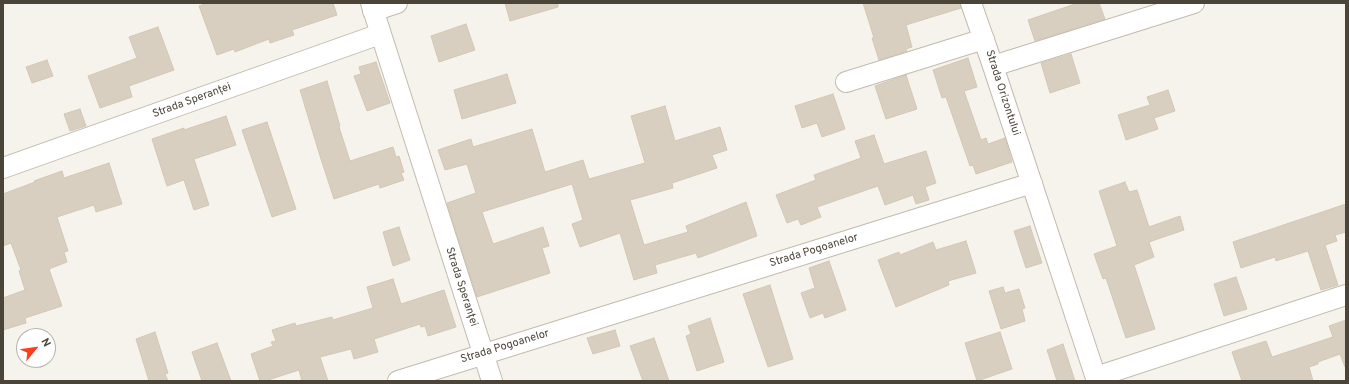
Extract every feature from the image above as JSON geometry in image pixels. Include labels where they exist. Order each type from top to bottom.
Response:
[{"type":"street","points":[[372,7],[398,3]]},
{"type":"street","name":"Strada Orizontului","points":[[971,3],[1032,183]]},
{"type":"street","points":[[993,66],[1194,3]]},
{"type":"street","name":"Strada Speranței","points":[[372,7],[492,381]]},
{"type":"street","name":"Strada Speranței","points":[[3,168],[380,34]]},
{"type":"street","points":[[846,82],[984,39]]},
{"type":"street","points":[[1032,183],[1097,379],[1346,295]]},
{"type":"street","name":"Strada Pogoanelor","points":[[398,381],[1032,183]]},
{"type":"building","points":[[207,3],[333,3],[337,15],[292,30],[294,35],[270,43],[269,39],[235,52],[234,49],[217,55],[199,6]]},
{"type":"building","points":[[505,3],[558,3],[558,7],[510,21]]},
{"type":"building","points":[[863,3],[960,3],[961,8],[906,25],[912,47],[906,49],[907,51],[879,60]]},
{"type":"building","points":[[1078,3],[1099,3],[1105,19],[1035,41],[1028,20]]},
{"type":"building","points":[[466,24],[475,50],[439,62],[431,36]]},
{"type":"building","points":[[158,27],[174,70],[129,86],[132,97],[100,108],[88,76],[137,58],[129,37]]},
{"type":"building","points":[[1071,54],[1080,83],[1050,93],[1041,63]]},
{"type":"building","points":[[968,58],[977,87],[964,91],[981,140],[986,138],[988,144],[1005,138],[1012,162],[976,174],[973,165],[970,166],[946,97],[942,98],[933,70]]},
{"type":"building","points":[[47,60],[53,76],[32,83],[26,67]]},
{"type":"building","points":[[376,62],[390,103],[367,111],[354,76],[361,74],[359,67]]},
{"type":"building","points":[[507,74],[516,103],[462,119],[454,90]]},
{"type":"building","points":[[906,75],[917,109],[886,119],[875,86]]},
{"type":"building","points":[[327,81],[350,161],[393,147],[396,157],[399,156],[404,172],[401,173],[404,180],[380,188],[379,184],[334,199],[300,90]]},
{"type":"building","points":[[1168,90],[1175,111],[1154,118],[1158,129],[1126,140],[1118,115],[1150,105],[1147,97]]},
{"type":"building","points":[[833,94],[845,129],[822,137],[817,123],[802,128],[795,106]]},
{"type":"building","points":[[665,106],[675,141],[720,127],[727,150],[712,155],[717,168],[672,183],[673,188],[630,200],[644,245],[688,232],[686,226],[746,202],[757,236],[698,258],[696,253],[655,265],[657,273],[634,280],[620,233],[580,247],[572,224],[583,220],[572,184],[482,212],[493,244],[543,227],[549,246],[542,248],[550,273],[477,297],[447,203],[476,193],[467,164],[445,170],[438,150],[471,139],[473,147],[532,129],[545,172],[583,160],[589,179],[645,163],[631,116]]},
{"type":"building","points":[[80,109],[86,126],[70,131],[64,114]]},
{"type":"building","points":[[226,116],[236,145],[194,159],[209,205],[194,210],[184,180],[167,186],[152,139]]},
{"type":"building","points":[[267,122],[296,209],[272,217],[242,130]]},
{"type":"building","points":[[874,135],[884,164],[926,151],[936,183],[925,187],[929,200],[916,204],[913,195],[885,205],[878,186],[817,207],[821,217],[801,225],[798,219],[787,223],[776,195],[816,180],[814,175],[861,158],[855,141]]},
{"type":"building","points":[[109,163],[122,204],[96,212],[94,205],[57,217],[68,251],[64,252],[67,262],[49,269],[62,306],[25,318],[26,323],[3,330],[3,298],[25,290],[19,271],[21,270],[11,243],[3,246],[3,194],[62,171],[64,178]]},
{"type":"building","points":[[1125,182],[1129,192],[1137,190],[1149,227],[1180,216],[1184,230],[1149,242],[1154,257],[1134,265],[1155,329],[1126,338],[1106,278],[1103,279],[1094,254],[1117,246],[1099,191]]},
{"type":"building","points":[[1346,204],[1346,232],[1335,235],[1337,241],[1325,245],[1338,285],[1321,290],[1308,251],[1276,261],[1275,257],[1241,268],[1233,242]]},
{"type":"building","points":[[1030,226],[1042,263],[1026,268],[1014,231]]},
{"type":"building","points":[[399,227],[410,260],[393,266],[383,232]]},
{"type":"building","points":[[966,241],[976,273],[948,281],[949,285],[896,307],[878,260],[899,252],[900,255],[933,242],[936,250]]},
{"type":"building","points":[[829,261],[846,310],[825,318],[823,313],[810,318],[801,293],[815,288],[809,268]]},
{"type":"building","points":[[1236,277],[1247,309],[1224,316],[1214,284]]},
{"type":"building","points":[[393,279],[401,304],[444,290],[456,327],[428,336],[425,326],[421,327],[420,324],[374,339],[378,352],[354,359],[351,349],[320,357],[328,381],[302,381],[299,370],[265,381],[260,381],[251,354],[273,346],[271,342],[276,341],[272,330],[295,323],[296,326],[332,317],[333,320],[373,308],[367,287]]},
{"type":"building","points":[[770,285],[793,359],[768,367],[743,294]]},
{"type":"building","points":[[1003,287],[1005,293],[1019,289],[1025,308],[1022,309],[1025,321],[1001,329],[989,291]]},
{"type":"building","points":[[710,318],[724,362],[697,371],[686,336],[691,334],[688,326]]},
{"type":"building","points":[[1346,320],[1345,367],[1340,354],[1309,367],[1313,381],[1242,381],[1232,352],[1266,341],[1272,357],[1333,337],[1329,326]]},
{"type":"building","points":[[615,330],[620,346],[593,354],[587,338]]},
{"type":"building","points":[[155,332],[168,373],[165,374],[168,381],[149,381],[136,339]]},
{"type":"building","points":[[1000,332],[1012,369],[977,381],[965,343]]},
{"type":"building","points":[[654,338],[669,381],[643,381],[630,346]]},
{"type":"building","points":[[217,343],[231,381],[202,381],[192,352]]},
{"type":"building","points":[[1063,344],[1075,381],[1057,381],[1047,350]]}]
